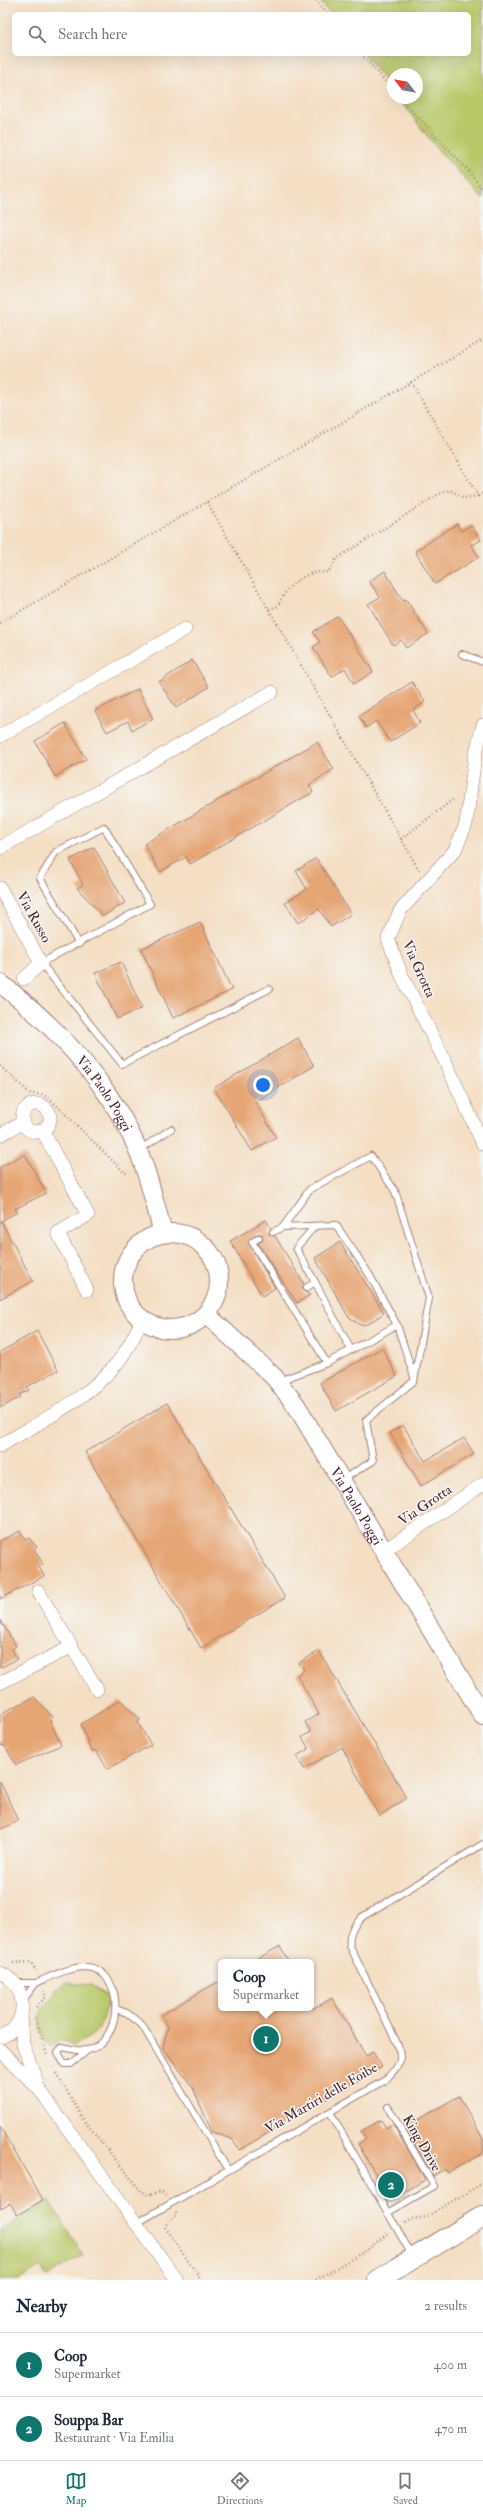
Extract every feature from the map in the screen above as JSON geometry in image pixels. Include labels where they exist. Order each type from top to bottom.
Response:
[{"type":"main road","name":"Via Paolo Poggi","points":[[0,983],[48,1024],[78,1054],[117,1109],[141,1159],[163,1233]]},
{"type":"main road","points":[[163,1233],[185,1234],[204,1245],[216,1263],[219,1285],[212,1306],[206,1314],[186,1327],[175,1329],[158,1327],[142,1320],[131,1308],[124,1294],[122,1278],[126,1262],[135,1248],[148,1238],[163,1233]]},
{"type":"main road","name":"Via Paolo Poggi","points":[[206,1314],[277,1381],[296,1405],[385,1550],[483,1716]]},
{"type":"main road","points":[[378,2280],[483,2216]]},
{"type":"street","points":[[0,736],[185,629]]},
{"type":"street","points":[[0,848],[272,692]]},
{"type":"street","name":"Via Grotta","points":[[483,725],[475,756],[466,824],[455,850],[400,911],[388,939],[402,976],[483,1144]]},
{"type":"street","name":"Via Russo","points":[[0,888],[41,962],[24,979]]},
{"type":"street","points":[[35,1104],[44,1106],[50,1117],[48,1126],[42,1130],[31,1131],[24,1122],[22,1116],[27,1108],[35,1104]]},
{"type":"street","points":[[0,1135],[24,1122]]},
{"type":"street","points":[[42,1130],[88,1215],[58,1233],[87,1290]]},
{"type":"street","points":[[0,1446],[82,1394],[104,1376],[117,1363],[142,1320]]},
{"type":"street","name":"Via Grotta","points":[[385,1550],[483,1484]]},
{"type":"street","points":[[38,1591],[97,1690]]},
{"type":"street","points":[[0,1683],[71,1647]]},
{"type":"street","points":[[0,1973],[14,1983],[22,2001],[21,2015],[23,2044],[39,2088]]},
{"type":"street","points":[[0,2037],[14,2028],[21,2015]]},
{"type":"street","points":[[0,2050],[39,2088],[177,2280]]},
{"type":"lane","points":[[462,654],[483,662]]},
{"type":"lane","points":[[79,944],[40,878],[56,852],[104,827],[150,904],[79,944],[41,962],[122,1064],[270,989]]},
{"type":"lane","points":[[141,1159],[171,1129]]},
{"type":"lane","points":[[283,1227],[310,1189],[371,1156],[395,1191],[429,1298],[415,1379],[366,1420],[373,1461],[342,1480]]},
{"type":"lane","points":[[273,1232],[283,1227],[336,1225],[369,1274],[397,1325],[415,1379]]},
{"type":"lane","points":[[315,1226],[296,1248],[351,1350]]},
{"type":"lane","points":[[259,1238],[252,1242],[327,1363]]},
{"type":"lane","points":[[306,1288],[315,1282]]},
{"type":"lane","points":[[288,1300],[292,1295]]},
{"type":"lane","points":[[277,1381],[327,1363],[397,1325]]},
{"type":"lane","name":"Via Martiri delle Foibe","points":[[137,2223],[385,2080],[397,2068],[402,2056],[350,1946],[349,1937],[353,1926],[362,1917],[483,1844]]},
{"type":"lane","points":[[14,1983],[39,1982],[79,1968],[96,1970],[111,1984],[115,1997],[116,2009],[109,2032],[100,2042],[88,2050]]},
{"type":"lane","points":[[22,2001],[39,1982]]},
{"type":"lane","points":[[116,2009],[127,2013],[142,2025],[228,2170]]},
{"type":"lane","name":"King Drive","points":[[387,2213],[434,2186],[388,2107]]},
{"type":"lane","points":[[330,2112],[414,2258]]},
{"type":"path","points":[[316,0],[326,12]]},
{"type":"path","points":[[363,56],[387,83]]},
{"type":"path","points":[[406,104],[466,168],[483,190]]},
{"type":"path","points":[[0,623],[483,340]]},
{"type":"path","points":[[411,382],[478,496]]},
{"type":"path","points":[[269,609],[278,606],[284,591],[311,574],[326,574],[332,569],[336,559],[439,494],[450,490],[464,498],[478,496],[483,493]]},
{"type":"path","points":[[207,502],[426,883]]},
{"type":"path","points":[[401,839],[472,785]]},
{"type":"path","points":[[0,1066],[31,1094],[41,1094],[49,1098],[125,1173],[141,1159]]},
{"type":"path","points":[[10,1962],[16,1964],[31,1962],[46,1998],[36,2007],[34,2014]]},
{"type":"path","points":[[36,2021],[50,2060]]},
{"type":"path","points":[[54,2066],[82,2118],[140,2190],[148,2195],[161,2191],[170,2203],[177,2215],[168,2221],[165,2227],[201,2280]]},
{"type":"green space","points":[[319,0],[483,0],[483,199],[440,152],[403,104],[423,104],[423,68],[387,68],[387,83],[366,56],[471,56],[471,12],[329,12]]},
{"type":"green space","points":[[66,1983],[91,1985],[107,1996],[105,2014],[99,2027],[89,2037],[73,2045],[60,2039],[51,2047],[45,2040],[41,2030],[40,2016],[44,2006],[54,1996],[56,1989]]},
{"type":"green space","points":[[49,2200],[83,2255],[47,2277],[41,2267],[19,2280],[0,2280],[0,2231]]},
{"type":"building","points":[[457,524],[461,531],[471,525],[481,540],[471,545],[479,557],[435,584],[415,551]]},
{"type":"building","points":[[385,571],[403,601],[406,599],[428,634],[406,648],[401,640],[393,645],[368,604],[380,597],[369,581]]},
{"type":"building","points":[[338,616],[373,672],[354,684],[345,668],[332,677],[313,647],[320,642],[313,632]]},
{"type":"building","points":[[192,660],[209,687],[176,708],[159,682]]},
{"type":"building","points":[[412,682],[425,702],[413,710],[420,723],[390,742],[376,721],[366,728],[359,716]]},
{"type":"building","points":[[138,689],[153,719],[132,730],[128,721],[107,732],[95,711]]},
{"type":"building","points":[[65,723],[86,759],[55,777],[35,741]]},
{"type":"building","points":[[317,742],[334,769],[309,785],[313,792],[190,864],[186,857],[160,872],[144,844]]},
{"type":"building","points":[[94,847],[125,903],[103,916],[77,888],[83,885],[70,860]]},
{"type":"building","points":[[316,858],[351,914],[331,927],[319,909],[298,923],[285,903],[307,889],[296,871]]},
{"type":"building","points":[[200,922],[232,990],[173,1018],[141,949]]},
{"type":"building","points":[[121,962],[142,1008],[117,1019],[95,973]]},
{"type":"building","points":[[298,1038],[314,1066],[255,1102],[276,1137],[252,1151],[214,1088]]},
{"type":"building","points":[[25,1154],[46,1193],[15,1209],[17,1212],[1,1221],[33,1281],[0,1299],[0,1167]]},
{"type":"building","points":[[266,1220],[271,1228],[269,1234],[275,1236],[304,1284],[302,1290],[310,1295],[297,1303],[258,1244],[263,1240],[262,1234],[257,1234],[248,1242],[275,1288],[262,1296],[230,1241]]},
{"type":"building","points":[[340,1242],[384,1313],[368,1324],[360,1325],[348,1316],[315,1258]]},
{"type":"building","points":[[37,1331],[58,1370],[27,1387],[29,1390],[19,1395],[21,1397],[0,1408],[0,1352]]},
{"type":"building","points":[[382,1348],[397,1376],[336,1411],[320,1383]]},
{"type":"building","points":[[167,1403],[285,1598],[201,1648],[85,1452]]},
{"type":"building","points":[[403,1425],[425,1461],[464,1438],[474,1454],[421,1486],[390,1433]]},
{"type":"building","points":[[20,1531],[25,1540],[29,1538],[37,1547],[34,1549],[43,1564],[39,1567],[44,1576],[0,1599],[0,1541]]},
{"type":"building","points":[[0,1620],[16,1646],[12,1649],[17,1659],[0,1668]]},
{"type":"building","points":[[319,1651],[407,1798],[379,1816],[342,1747],[304,1769],[296,1756],[309,1749],[302,1737],[311,1732],[305,1722],[319,1714],[297,1675],[304,1670],[299,1663]]},
{"type":"building","points":[[34,1697],[53,1717],[50,1721],[61,1745],[16,1765],[5,1746],[0,1745],[0,1714]]},
{"type":"building","points":[[120,1700],[140,1719],[138,1723],[151,1745],[108,1769],[96,1751],[91,1751],[81,1724]]},
{"type":"building","points":[[0,1781],[18,1821],[0,1830]]},
{"type":"building","points":[[280,1946],[287,1959],[257,1959]]},
{"type":"building","points":[[218,1982],[218,2011],[314,2011],[314,2008],[332,1998],[366,2056],[373,2052],[382,2067],[239,2150],[232,2139],[212,2132],[193,2088],[163,2047],[168,2027],[161,2015]]},
{"type":"building","points":[[459,2096],[483,2139],[483,2153],[447,2173],[445,2169],[433,2176],[405,2127]]},
{"type":"building","points":[[381,2120],[386,2128],[393,2124],[425,2180],[391,2200],[358,2144],[366,2139],[361,2131]]},
{"type":"building","points":[[0,2127],[43,2200],[17,2215],[10,2203],[0,2209]]},
{"type":"place","name":"Coop","points":[[266,2039]]},
{"type":"place","name":"Souppa Bar","points":[[391,2185]]}]
